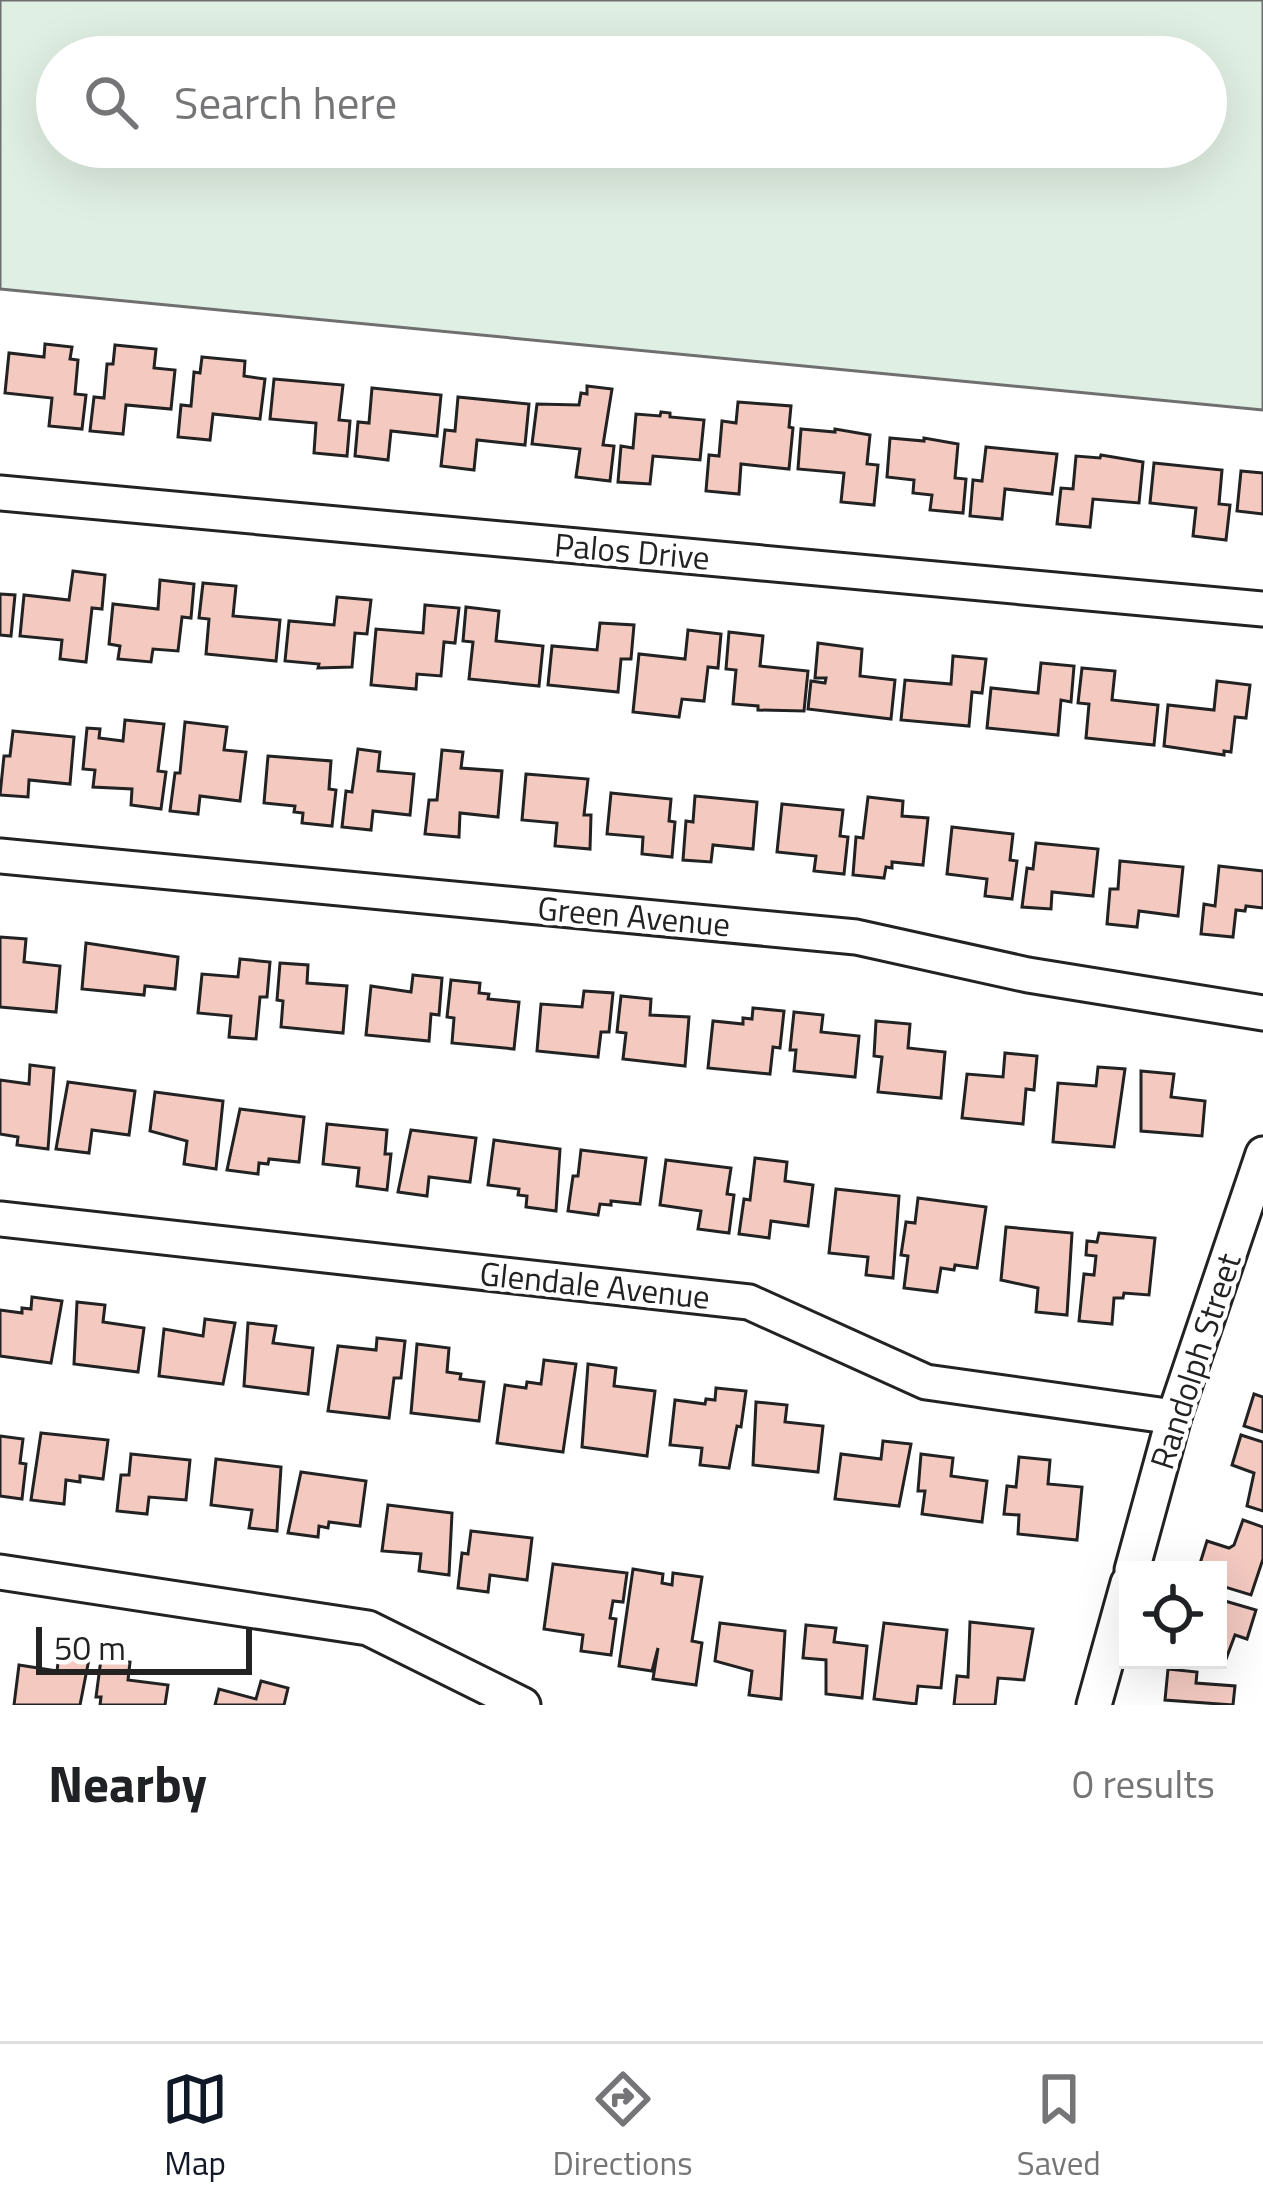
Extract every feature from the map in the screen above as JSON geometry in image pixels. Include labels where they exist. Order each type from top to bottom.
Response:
[{"type":"street","name":"Palos Drive","points":[[0,493],[1263,609]]},
{"type":"street","name":"Green Avenue","points":[[0,856],[856,937],[1028,975],[1263,1013]]},
{"type":"street","name":"Randolph Street","points":[[1134,1561],[1174,1417],[1263,1154]]},
{"type":"street","name":"Glendale Avenue","points":[[0,1219],[749,1302],[926,1382],[1174,1417]]},
{"type":"street","points":[[0,1572],[368,1628],[523,1705]]},
{"type":"street","points":[[1094,1705],[1119,1615]]},
{"type":"green space","points":[[0,0],[1263,0],[1263,410],[0,289]]},
{"type":"building","points":[[45,344],[72,347],[70,359],[78,360],[75,394],[86,395],[82,429],[49,426],[52,398],[5,393],[9,353],[44,357]]},
{"type":"building","points":[[115,345],[156,349],[154,368],[175,370],[171,409],[126,405],[123,434],[90,431],[94,397],[104,398],[107,364],[113,364]]},
{"type":"building","points":[[202,357],[245,361],[244,376],[265,379],[260,419],[213,414],[210,440],[178,437],[181,405],[191,406],[194,372],[200,373]]},
{"type":"building","points":[[274,379],[343,385],[339,420],[350,421],[347,456],[314,453],[316,423],[270,419]]},
{"type":"building","points":[[587,386],[612,389],[603,445],[614,446],[610,481],[576,477],[580,449],[532,444],[537,404],[579,405]]},
{"type":"building","points":[[372,388],[441,395],[437,436],[391,431],[388,460],[355,456],[358,422],[369,423]]},
{"type":"building","points":[[458,397],[529,404],[525,445],[477,440],[474,470],[441,466],[445,430],[455,431]]},
{"type":"building","points":[[738,402],[791,406],[789,469],[741,464],[739,494],[706,491],[709,455],[719,456],[722,421],[736,423]]},
{"type":"building","points":[[661,412],[704,420],[700,460],[653,456],[650,484],[618,482],[621,446],[633,448],[636,414],[660,416]]},
{"type":"building","points":[[801,429],[870,435],[867,464],[878,465],[874,505],[841,502],[844,473],[798,469]]},
{"type":"building","points":[[890,438],[958,444],[955,478],[966,479],[963,513],[930,510],[932,495],[913,493],[914,480],[887,477]]},
{"type":"building","points":[[986,447],[1057,454],[1052,494],[1005,489],[1002,519],[970,516],[973,480],[982,481]]},
{"type":"building","points":[[1076,456],[1143,462],[1139,503],[1093,499],[1090,527],[1057,524],[1061,488],[1073,489]]},
{"type":"building","points":[[1154,463],[1222,470],[1219,504],[1230,505],[1226,540],[1193,536],[1196,508],[1150,503]]},
{"type":"building","points":[[1241,471],[1263,473],[1263,514],[1237,511]]},
{"type":"building","points":[[73,571],[105,575],[102,609],[92,608],[86,662],[60,659],[62,640],[20,636],[24,595],[69,600]]},
{"type":"building","points":[[160,580],[194,584],[191,618],[182,617],[178,651],[153,649],[151,662],[118,659],[120,646],[109,644],[113,604],[158,609]]},
{"type":"building","points":[[203,583],[236,586],[233,616],[280,620],[276,661],[206,654],[209,619],[199,618]]},
{"type":"building","points":[[0,594],[15,595],[11,636],[0,635]]},
{"type":"building","points":[[337,597],[371,600],[367,634],[355,633],[352,667],[318,668],[319,664],[285,661],[289,621],[334,625]]},
{"type":"building","points":[[425,605],[459,608],[455,643],[444,642],[441,676],[417,674],[416,689],[371,685],[376,629],[423,633]]},
{"type":"building","points":[[466,607],[499,611],[496,641],[543,646],[539,686],[469,679],[473,642],[463,641]]},
{"type":"building","points":[[600,623],[634,625],[631,659],[621,659],[618,692],[548,685],[552,646],[597,650]]},
{"type":"building","points":[[688,630],[721,634],[718,668],[708,667],[704,701],[682,699],[679,717],[633,712],[639,654],[685,659]]},
{"type":"building","points":[[729,632],[763,636],[760,666],[808,671],[804,711],[733,704],[736,670],[726,669]]},
{"type":"building","points":[[818,643],[862,649],[860,676],[895,680],[891,719],[808,709],[811,681],[825,683],[826,678],[815,678]]},
{"type":"building","points":[[953,656],[986,659],[982,693],[972,692],[969,726],[901,720],[905,680],[951,684]]},
{"type":"building","points":[[1041,663],[1074,666],[1071,702],[1061,700],[1058,735],[987,728],[991,688],[1038,693]]},
{"type":"building","points":[[1082,668],[1115,671],[1112,700],[1158,705],[1154,745],[1086,738],[1089,704],[1078,703]]},
{"type":"building","points":[[1217,681],[1250,685],[1246,718],[1235,717],[1231,752],[1224,751],[1224,755],[1164,746],[1168,705],[1214,710]]},
{"type":"building","points":[[125,720],[164,724],[158,771],[166,772],[161,809],[131,805],[132,789],[93,787],[95,770],[83,769],[87,728],[100,729],[99,738],[123,741]]},
{"type":"building","points":[[185,722],[227,727],[224,750],[246,752],[240,801],[200,796],[198,814],[170,811]]},
{"type":"building","points":[[13,731],[74,737],[70,784],[29,780],[28,797],[0,795],[4,756],[10,756]]},
{"type":"building","points":[[358,749],[380,752],[378,771],[414,774],[410,815],[373,811],[371,830],[342,827]]},
{"type":"building","points":[[442,750],[463,752],[461,768],[502,771],[498,817],[460,813],[459,837],[425,834],[429,800],[437,800]]},
{"type":"building","points":[[268,756],[331,761],[329,789],[336,790],[332,826],[302,823],[303,813],[294,812],[295,806],[264,803]]},
{"type":"building","points":[[526,774],[588,779],[584,815],[591,815],[590,849],[555,846],[557,823],[522,820]]},
{"type":"building","points":[[611,793],[671,799],[669,821],[675,822],[672,857],[642,854],[643,837],[607,834]]},
{"type":"building","points":[[695,796],[757,802],[753,849],[713,845],[711,862],[683,860],[686,821],[693,822]]},
{"type":"building","points":[[868,797],[903,801],[902,816],[928,818],[923,865],[892,862],[884,878],[853,875],[856,837],[863,838]]},
{"type":"building","points":[[782,804],[843,810],[840,836],[848,837],[844,874],[814,871],[816,856],[777,852]]},
{"type":"building","points":[[952,827],[1013,834],[1010,860],[1017,861],[1012,899],[985,896],[987,879],[947,874]]},
{"type":"building","points":[[1036,843],[1098,849],[1093,896],[1052,892],[1051,909],[1022,907]]},
{"type":"building","points":[[1120,861],[1183,867],[1178,916],[1139,911],[1137,927],[1107,924],[1110,889],[1118,889]]},
{"type":"building","points":[[1219,866],[1263,871],[1263,908],[1236,910],[1233,937],[1201,934],[1204,904],[1215,906]]},
{"type":"building","points":[[0,937],[26,939],[24,962],[60,966],[56,1012],[0,1007]]},
{"type":"building","points":[[86,943],[178,957],[175,989],[145,986],[144,995],[82,989]]},
{"type":"building","points":[[240,959],[270,962],[256,1039],[229,1037],[231,1016],[198,1013],[202,974],[238,977]]},
{"type":"building","points":[[280,963],[308,965],[307,983],[347,986],[343,1033],[281,1027]]},
{"type":"building","points":[[413,975],[442,978],[439,1015],[431,1014],[429,1041],[366,1035],[371,986],[411,992]]},
{"type":"building","points":[[451,980],[480,983],[479,993],[489,994],[488,999],[519,1002],[514,1049],[452,1043],[454,1018],[447,1017]]},
{"type":"building","points":[[584,991],[613,993],[609,1032],[601,1032],[598,1057],[537,1051],[541,1004],[582,1007]]},
{"type":"building","points":[[621,996],[651,999],[650,1015],[689,1017],[685,1066],[623,1059],[626,1033],[617,1032]]},
{"type":"building","points":[[753,1008],[784,1011],[780,1048],[773,1047],[770,1074],[708,1068],[713,1021],[743,1024],[743,1018],[752,1019]]},
{"type":"building","points":[[794,1012],[823,1015],[821,1032],[859,1036],[855,1077],[794,1071],[796,1050],[790,1050]]},
{"type":"building","points":[[876,1021],[910,1024],[908,1048],[945,1052],[941,1098],[878,1092],[882,1057],[874,1056]]},
{"type":"building","points":[[1005,1053],[1037,1056],[1034,1090],[1026,1089],[1023,1124],[962,1118],[967,1074],[1003,1077]]},
{"type":"building","points":[[30,1065],[54,1068],[48,1149],[17,1145],[18,1137],[0,1134],[0,1080],[29,1084]]},
{"type":"building","points":[[1098,1067],[1125,1069],[1114,1147],[1053,1142],[1058,1083],[1096,1086]]},
{"type":"building","points":[[1141,1071],[1174,1074],[1171,1097],[1205,1101],[1202,1136],[1141,1131]]},
{"type":"building","points":[[68,1082],[135,1091],[129,1135],[92,1130],[89,1153],[56,1149]]},
{"type":"building","points":[[155,1092],[223,1101],[216,1169],[184,1164],[187,1141],[150,1131]]},
{"type":"building","points":[[240,1109],[304,1117],[299,1162],[269,1159],[268,1164],[259,1163],[258,1174],[227,1170]]},
{"type":"building","points":[[327,1124],[387,1130],[385,1154],[391,1154],[387,1190],[357,1186],[359,1168],[323,1164]]},
{"type":"building","points":[[411,1130],[476,1138],[470,1182],[429,1177],[427,1196],[398,1192]]},
{"type":"building","points":[[494,1140],[560,1149],[556,1211],[526,1207],[527,1196],[518,1195],[519,1189],[488,1185]]},
{"type":"building","points":[[581,1150],[646,1158],[640,1204],[611,1201],[611,1205],[600,1204],[598,1215],[568,1211]]},
{"type":"building","points":[[755,1158],[787,1162],[785,1181],[813,1185],[808,1226],[771,1221],[769,1238],[739,1234],[744,1199],[750,1200]]},
{"type":"building","points":[[666,1160],[731,1168],[727,1194],[734,1195],[729,1233],[698,1229],[701,1211],[660,1205]]},
{"type":"building","points":[[836,1189],[899,1196],[893,1278],[866,1275],[868,1257],[829,1253]]},
{"type":"building","points":[[918,1198],[986,1207],[977,1268],[941,1268],[937,1292],[904,1288],[908,1256],[901,1255],[906,1222],[915,1223]]},
{"type":"building","points":[[1006,1227],[1072,1233],[1067,1315],[1036,1312],[1038,1288],[1001,1280]]},
{"type":"building","points":[[1099,1233],[1155,1238],[1149,1295],[1124,1293],[1123,1298],[1114,1298],[1112,1324],[1079,1321],[1084,1274],[1094,1275],[1096,1256],[1086,1255],[1087,1241],[1097,1242]]},
{"type":"building","points":[[32,1297],[62,1301],[51,1363],[0,1356],[0,1310],[22,1313],[22,1308],[31,1309]]},
{"type":"building","points":[[77,1302],[105,1305],[103,1322],[144,1328],[138,1372],[74,1364]]},
{"type":"building","points":[[205,1319],[235,1323],[223,1384],[159,1376],[164,1329],[203,1336]]},
{"type":"building","points":[[248,1323],[276,1326],[273,1343],[313,1348],[308,1394],[244,1386]]},
{"type":"building","points":[[377,1338],[405,1341],[401,1378],[394,1378],[389,1418],[328,1411],[338,1346],[376,1350]]},
{"type":"building","points":[[417,1344],[449,1348],[447,1372],[484,1382],[479,1421],[411,1413]]},
{"type":"building","points":[[544,1360],[576,1364],[563,1452],[497,1443],[505,1385],[541,1384]]},
{"type":"building","points":[[588,1364],[616,1368],[614,1386],[655,1391],[647,1456],[582,1447]]},
{"type":"building","points":[[716,1388],[746,1391],[729,1468],[700,1465],[702,1448],[670,1445],[675,1400],[705,1404],[706,1399],[715,1400]]},
{"type":"building","points":[[1254,1394],[1263,1397],[1263,1432],[1244,1426]]},
{"type":"building","points":[[756,1402],[787,1405],[785,1422],[823,1426],[818,1472],[753,1465]]},
{"type":"building","points":[[41,1433],[108,1440],[103,1479],[80,1476],[80,1482],[66,1480],[64,1504],[31,1500]]},
{"type":"building","points":[[1241,1435],[1263,1442],[1263,1511],[1247,1506],[1254,1473],[1232,1465]]},
{"type":"building","points":[[0,1436],[23,1439],[22,1499],[0,1496]]},
{"type":"building","points":[[883,1441],[911,1444],[899,1506],[835,1499],[841,1454],[881,1459]]},
{"type":"building","points":[[131,1454],[190,1460],[186,1500],[149,1497],[147,1514],[117,1511],[121,1475],[129,1475]]},
{"type":"building","points":[[921,1454],[953,1458],[951,1476],[987,1481],[982,1522],[922,1514],[925,1491],[918,1491]]},
{"type":"building","points":[[1019,1457],[1050,1460],[1048,1484],[1082,1487],[1077,1540],[1018,1534],[1019,1515],[1004,1514],[1007,1486],[1016,1487]]},
{"type":"building","points":[[216,1459],[281,1467],[277,1531],[249,1528],[252,1510],[211,1505]]},
{"type":"building","points":[[301,1472],[366,1481],[360,1526],[329,1522],[328,1528],[319,1526],[318,1537],[288,1533]]},
{"type":"building","points":[[388,1505],[452,1513],[449,1575],[419,1571],[421,1554],[382,1551]]},
{"type":"building","points":[[1243,1520],[1263,1527],[1263,1559],[1251,1595],[1227,1588],[1227,1561],[1201,1561],[1207,1541],[1229,1548]]},
{"type":"building","points":[[471,1531],[532,1538],[527,1580],[490,1575],[488,1592],[458,1588],[462,1553],[468,1554]]},
{"type":"building","points":[[553,1564],[627,1573],[623,1602],[613,1601],[610,1618],[616,1619],[611,1655],[581,1651],[583,1635],[544,1629]]},
{"type":"building","points":[[633,1569],[663,1574],[662,1583],[672,1585],[673,1573],[702,1577],[692,1641],[702,1643],[696,1685],[653,1679],[658,1648],[652,1671],[619,1666]]},
{"type":"building","points":[[1227,1602],[1256,1610],[1247,1639],[1235,1635],[1227,1656]]},
{"type":"building","points":[[970,1622],[1033,1629],[1024,1680],[998,1678],[995,1705],[954,1705],[957,1676],[968,1677]]},
{"type":"building","points":[[720,1623],[785,1631],[781,1699],[749,1695],[752,1671],[715,1661]]},
{"type":"building","points":[[884,1623],[947,1630],[941,1688],[918,1686],[916,1704],[874,1699]]},
{"type":"building","points":[[806,1625],[836,1628],[834,1642],[867,1646],[862,1698],[826,1694],[826,1660],[803,1658]]},
{"type":"building","points":[[59,1655],[89,1659],[80,1705],[14,1705],[19,1665],[57,1671]]},
{"type":"building","points":[[101,1659],[130,1662],[128,1680],[168,1685],[165,1705],[100,1705],[101,1697],[96,1697]]},
{"type":"building","points":[[1168,1669],[1197,1672],[1196,1683],[1235,1686],[1233,1705],[1165,1700]]},
{"type":"building","points":[[261,1681],[288,1688],[284,1705],[215,1705],[219,1689],[256,1699]]}]
